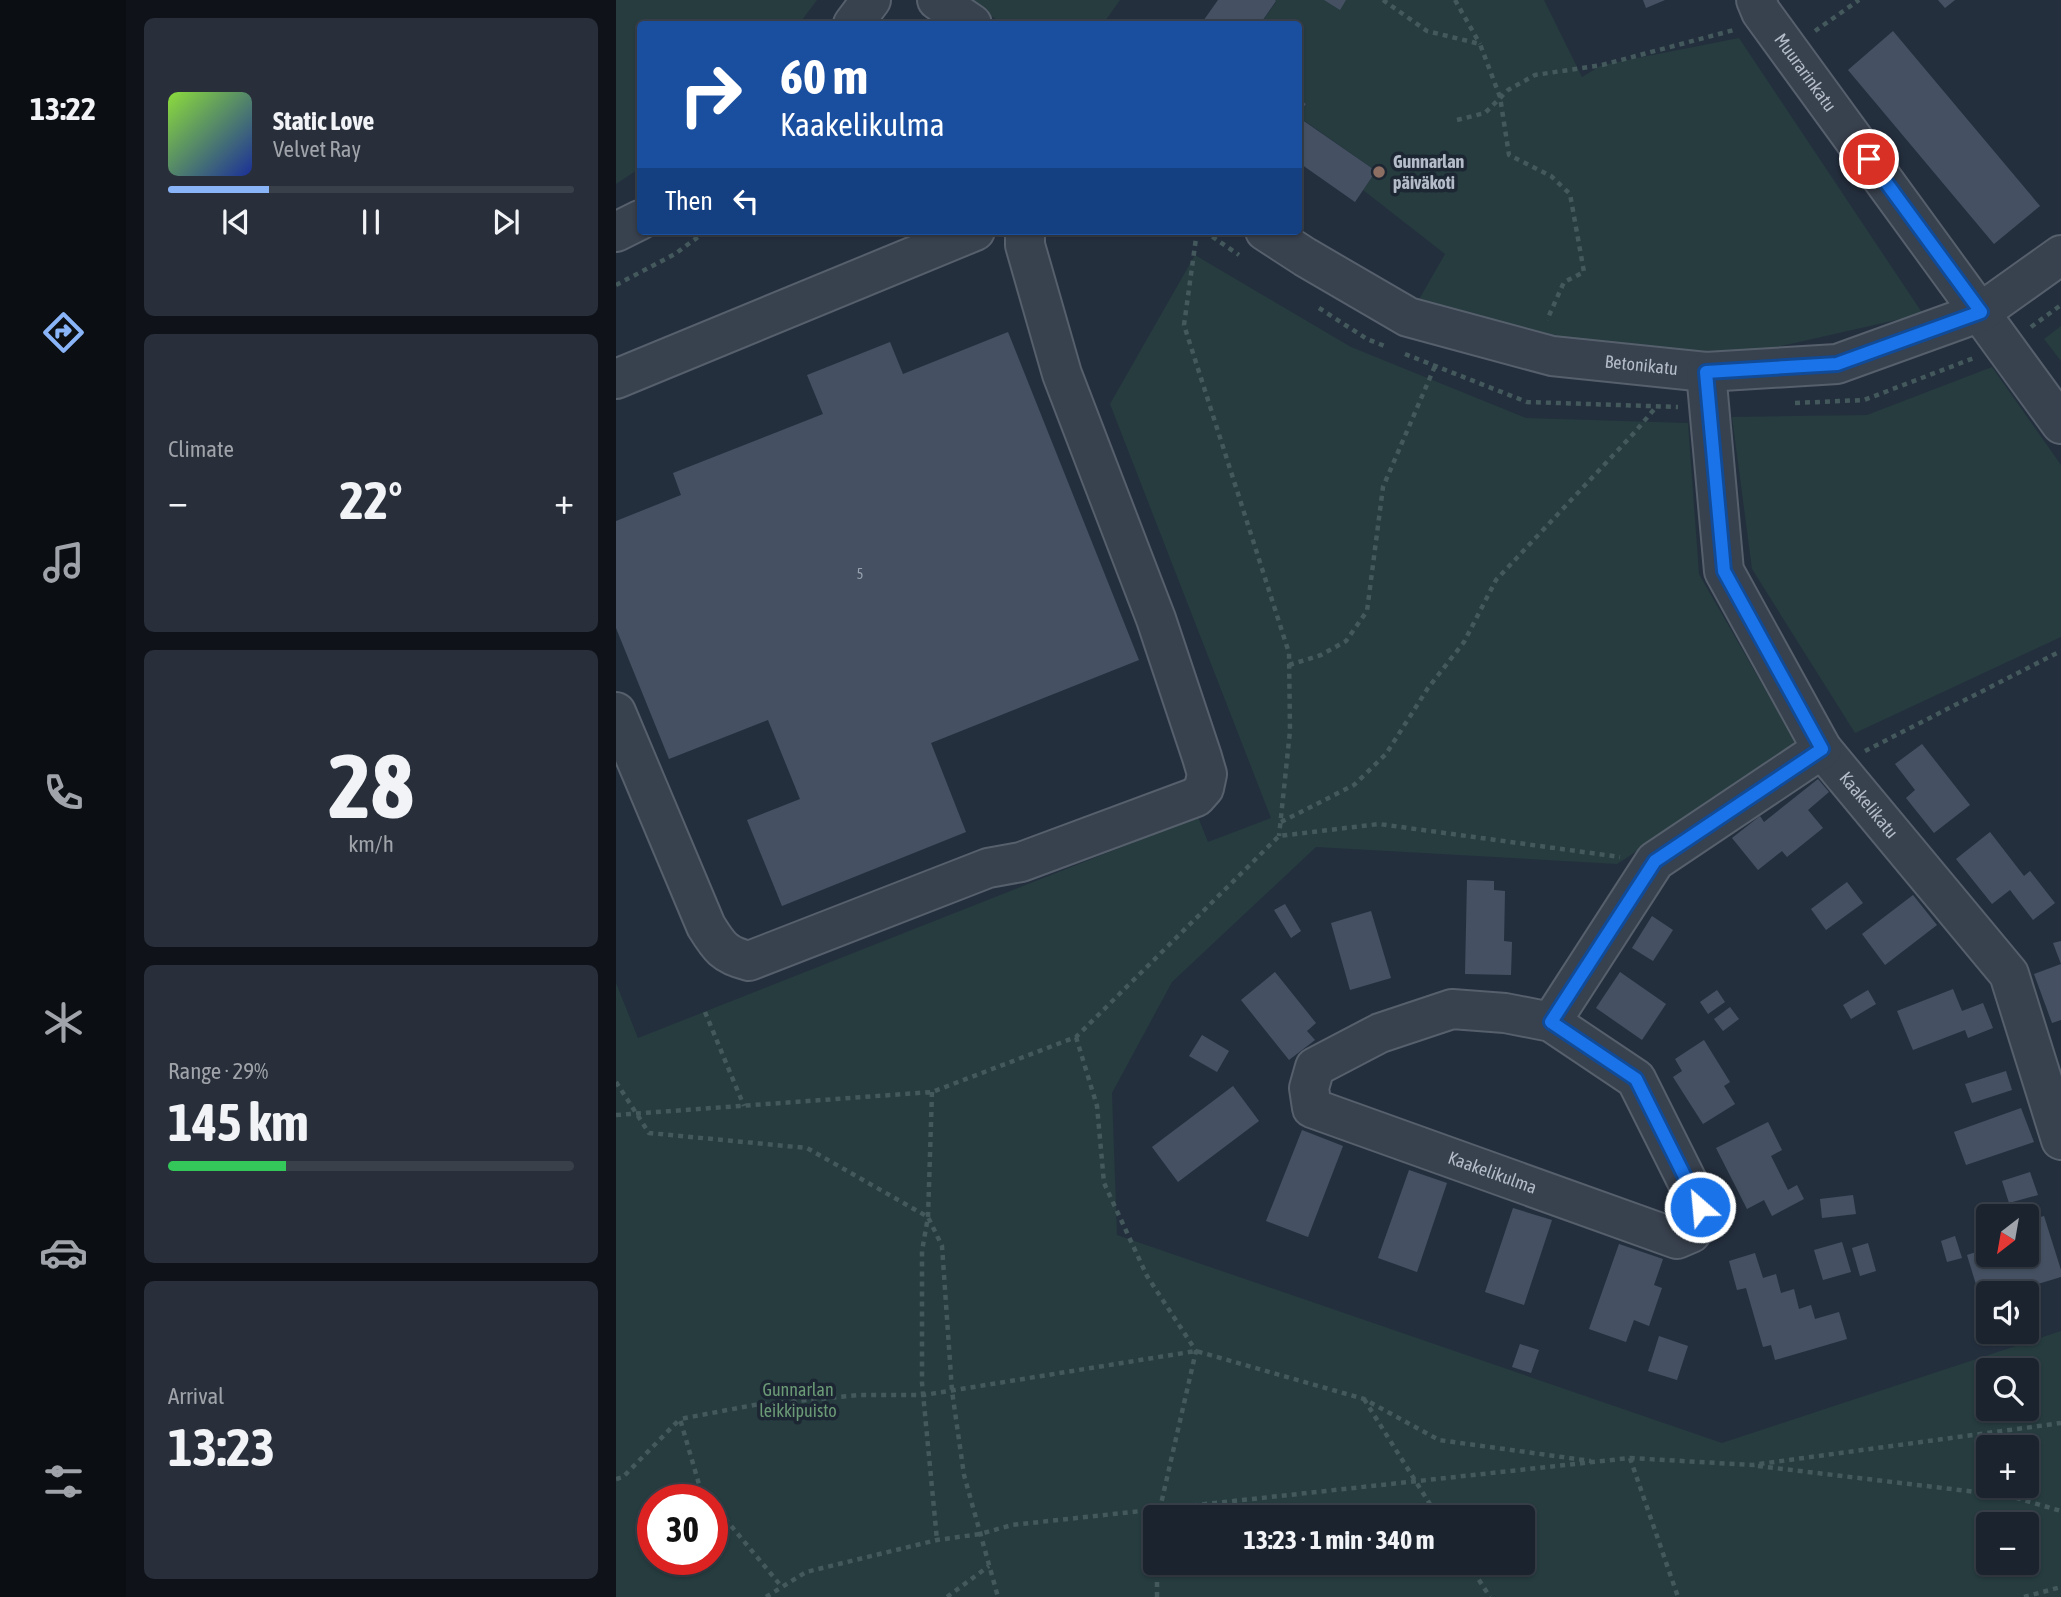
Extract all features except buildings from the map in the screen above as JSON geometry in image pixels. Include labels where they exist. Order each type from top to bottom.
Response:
[{"type":"street","points":[[855,21],[871,0]]},
{"type":"street","points":[[937,0],[968,21]]},
{"type":"street","name":"Muurarinkatu","points":[[1771,24],[2061,424]]},
{"type":"street","points":[[616,232],[637,222]]},
{"type":"street","points":[[616,379],[965,235]]},
{"type":"street","points":[[616,712],[706,926],[720,948],[732,957],[749,961],[988,868],[1021,862],[1196,797],[1204,788],[1207,774],[1202,757],[1156,619],[1062,374],[1025,245],[1025,235]]},
{"type":"street","name":"Betonikatu","points":[[1271,235],[1408,317],[1552,356],[1706,372],[1837,364],[1981,312],[2061,256]]},
{"type":"street","name":"Kaakelikatu","points":[[1706,372],[1724,571],[1829,757],[2009,974],[2061,1140]]},
{"type":"street","points":[[1551,1022],[1655,861],[1829,757]]},
{"type":"street","name":"Kaakelikulma","points":[[1452,1009],[1505,1013],[1551,1022],[1636,1079],[1700,1207],[1691,1233],[1677,1239],[1312,1108],[1309,1088],[1315,1067],[1380,1033],[1452,1009]]},
{"type":"path","points":[[1383,0],[1427,31],[1480,44]]},
{"type":"path","points":[[1455,0],[1480,44],[1500,97],[1509,155],[1551,176],[1570,194],[1584,272],[1564,282],[1534,351]]},
{"type":"path","points":[[1457,120],[1485,113],[1508,90],[1535,75],[1602,65],[1859,0]]},
{"type":"path","points":[[616,285],[676,254],[701,235]]},
{"type":"path","points":[[1196,235],[1184,325],[1289,653],[1290,731],[1279,836]]},
{"type":"path","points":[[1289,666],[1321,655],[1346,641],[1367,611],[1383,487],[1435,366]]},
{"type":"path","points":[[1280,822],[1354,785],[1386,754],[1428,688],[1464,642],[1496,580],[1657,406]]},
{"type":"path","points":[[1829,757],[2061,652]]},
{"type":"path","points":[[616,1115],[932,1092],[1076,1037],[1279,836],[1379,824],[1655,861]]},
{"type":"path","points":[[705,1012],[744,1106]]},
{"type":"path","points":[[1076,1037],[1097,1106],[1104,1183],[1147,1276],[1196,1351],[1159,1505]]},
{"type":"path","points":[[616,1082],[649,1133],[807,1147],[928,1217],[942,1245],[952,1391],[964,1475],[998,1597]]},
{"type":"path","points":[[932,1092],[928,1217],[922,1251],[924,1395],[937,1540]]},
{"type":"path","points":[[616,1479],[624,1477],[680,1419],[754,1405],[860,1395],[924,1395],[1196,1351],[1364,1399],[1439,1440],[1599,1462]]},
{"type":"path","points":[[1364,1399],[1430,1505]]},
{"type":"path","points":[[680,1419],[699,1484]]},
{"type":"path","points":[[1752,1465],[2061,1423]]},
{"type":"path","points":[[1195,1505],[1630,1458],[1752,1465],[2010,1496],[2061,1511]]},
{"type":"path","points":[[1630,1458],[1678,1597]]},
{"type":"path","points":[[766,1597],[806,1572],[937,1540],[980,1534],[1012,1525],[1143,1511]]},
{"type":"path","points":[[728,1522],[782,1587]]},
{"type":"path","points":[[947,1597],[989,1566]]},
{"type":"path","points":[[1157,1575],[1157,1597]]},
{"type":"path","points":[[1476,1575],[1490,1597]]},
{"type":"path","points":[[2024,1597],[2061,1587]]},
{"type":"green space","points":[[616,0],[817,0],[801,21],[637,21],[637,170],[616,184]]},
{"type":"green space","points":[[967,0],[1120,0],[1105,21],[998,21]]},
{"type":"green space","points":[[1275,0],[1544,0],[1582,77],[1602,65],[1739,38],[1923,314],[1732,357],[1580,346],[1417,303],[1445,254],[1363,190],[1376,171],[1302,119],[1306,104],[1302,101],[1302,21],[1262,21]]},
{"type":"green space","name":"Gunnarlan leikkipuisto","points":[[1195,255],[1351,347],[1526,418],[1688,423],[1699,574],[1798,747],[1617,864],[1316,847],[1172,982],[1112,1093],[1117,1235],[1722,1443],[1976,1359],[1976,1421],[2039,1421],[2039,1358],[1979,1358],[2022,1344],[2039,1344],[2039,1338],[2061,1331],[2061,1597],[616,1597],[616,983],[638,1038],[1198,817],[1208,842],[1271,818],[1110,404]]},
{"type":"green space","points":[[2061,326],[2061,361],[2044,339]]},
{"type":"green space","points":[[1992,367],[2061,465],[2061,637],[1855,733],[1752,569],[1732,417],[1867,415]]},
{"type":"place","name":"Gunnarlan päiväkoti","points":[[1379,172]]},
{"type":"route","points":[[1700,1207],[1636,1079],[1551,1022],[1655,861],[1822,749],[1724,571],[1706,372],[1837,364],[1981,312],[1869,159]]}]
